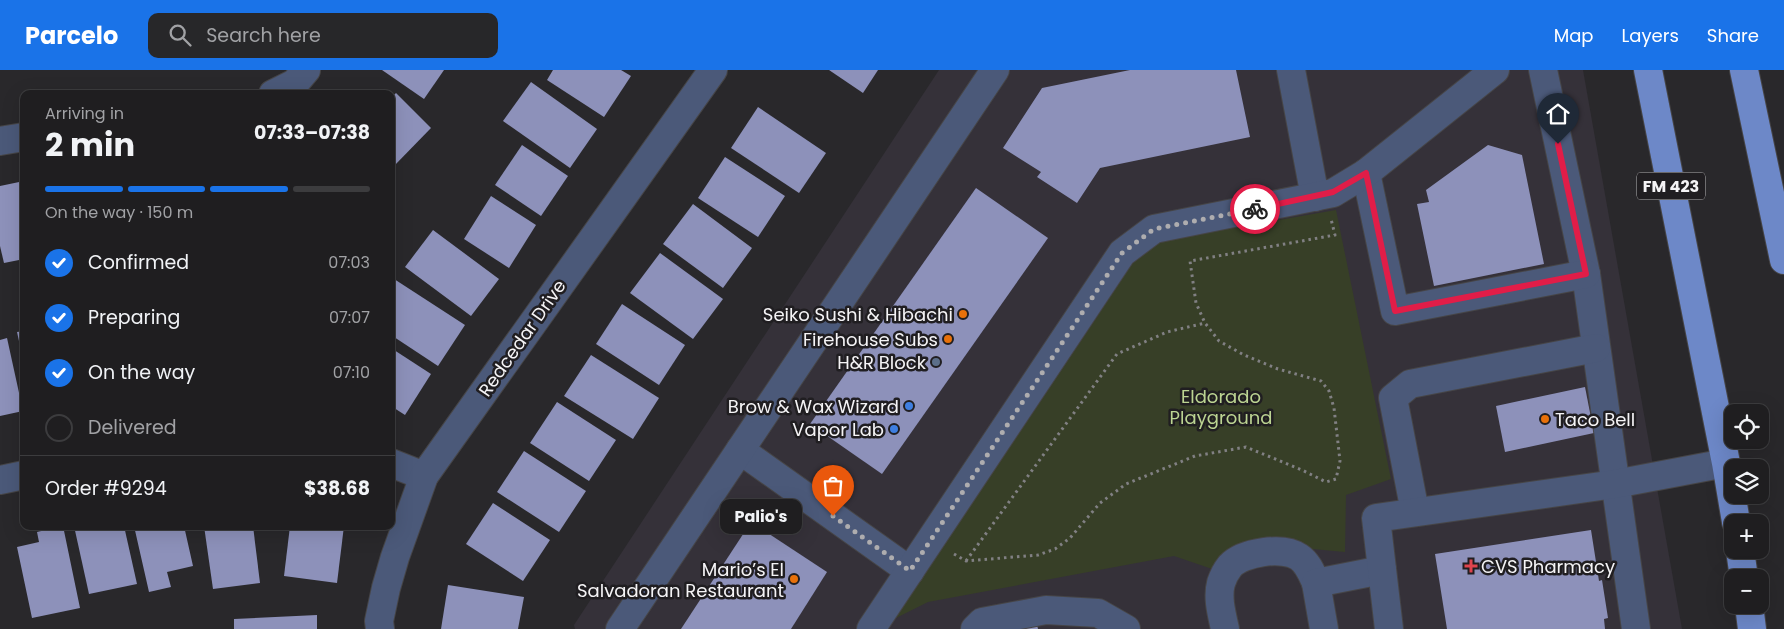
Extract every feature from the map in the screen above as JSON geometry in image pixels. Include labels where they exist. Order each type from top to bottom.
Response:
[{"type":"main road","name":"FM 423","points":[[1648,70],[1725,459]]},
{"type":"main road","points":[[1744,70],[1784,260]]},
{"type":"main road","points":[[1750,614],[1752,629]]},
{"type":"street","points":[[281,90],[295,83],[306,70]]},
{"type":"street","name":"Redcedar Drive","points":[[380,629],[379,621],[388,580],[424,476],[713,70]]},
{"type":"street","points":[[620,629],[995,70]]},
{"type":"street","points":[[1291,70],[1320,196]]},
{"type":"street","points":[[871,629],[1122,253],[1154,229],[1333,192],[1366,173],[1472,79],[1495,70]]},
{"type":"street","points":[[1543,70],[1586,274],[1636,629]]},
{"type":"street","points":[[0,141],[20,138]]},
{"type":"street","points":[[1366,173],[1395,311],[1586,274]]},
{"type":"street","points":[[1415,512],[1393,398],[1410,384],[1596,348]]},
{"type":"street","points":[[740,450],[910,571]]},
{"type":"street","points":[[1389,629],[1376,518],[1615,484],[1724,463]]},
{"type":"street","points":[[395,465],[424,476]]},
{"type":"street","points":[[0,480],[20,476]]},
{"type":"street","points":[[1225,629],[1220,606],[1220,586],[1224,574],[1236,561],[1247,556],[1278,551],[1298,557],[1306,564],[1316,583],[1324,629]]},
{"type":"street","points":[[1316,583],[1382,570]]},
{"type":"street","points":[[975,629],[982,622],[1046,610],[1098,613],[1126,629]]},
{"type":"path","points":[[932,539],[966,561],[1038,555],[1055,549],[1070,538],[1100,503],[1126,484],[1195,456],[1246,447],[1326,482],[1336,479],[1340,461],[1334,408],[1329,391],[1321,381],[1278,369],[1244,355],[1219,341],[1205,323],[1196,303],[1190,261],[1335,235],[1320,196]]},
{"type":"path","points":[[966,561],[1117,354],[1167,332],[1205,323]]},
{"type":"shaded area","points":[[939,70],[1583,70],[1682,629],[575,629],[574,625]]},
{"type":"green space","name":"Eldorado Playground","points":[[1336,210],[1391,479],[1346,495],[1345,552],[1280,546],[1221,572],[1174,556],[928,602],[894,619],[1097,317],[1131,259],[1164,240]]},
{"type":"building","points":[[382,70],[444,70],[424,99]]},
{"type":"building","points":[[553,70],[621,70],[631,76],[604,117],[547,80]]},
{"type":"building","points":[[829,70],[878,70],[863,93]]},
{"type":"building","points":[[1130,70],[1236,70],[1250,137],[1100,168],[1077,203],[1037,177],[1041,172],[1003,148],[1042,88]]},
{"type":"building","points":[[531,82],[597,129],[570,168],[503,121]]},
{"type":"building","points":[[395,94],[431,128],[395,165]]},
{"type":"building","points":[[758,107],[826,153],[799,193],[731,148]]},
{"type":"building","points":[[522,145],[568,176],[541,216],[495,185]]},
{"type":"building","points":[[1488,145],[1522,155],[1544,264],[1434,286],[1417,204],[1429,202],[1426,190]]},
{"type":"building","points":[[725,157],[785,196],[758,237],[698,198]]},
{"type":"building","points":[[20,182],[20,260],[4,263],[0,246],[0,186]]},
{"type":"building","points":[[976,188],[1048,238],[882,474],[810,424]]},
{"type":"building","points":[[491,196],[536,225],[509,268],[464,239]]},
{"type":"building","points":[[693,204],[752,248],[723,288],[663,244]]},
{"type":"building","points":[[433,230],[499,279],[471,316],[405,267]]},
{"type":"building","points":[[660,253],[723,299],[693,339],[630,293]]},
{"type":"building","points":[[395,280],[465,325],[438,366],[395,338]]},
{"type":"building","points":[[622,304],[685,345],[659,385],[596,344]]},
{"type":"building","points":[[17,332],[20,332],[20,346]]},
{"type":"building","points":[[7,338],[20,397],[20,412],[0,416],[0,340]]},
{"type":"building","points":[[395,351],[431,374],[405,415],[395,409]]},
{"type":"building","points":[[591,355],[659,398],[633,439],[564,396]]},
{"type":"building","name":"Taco Bell","points":[[1585,387],[1594,433],[1505,452],[1496,406]]},
{"type":"building","points":[[557,402],[616,440],[589,481],[530,443]]},
{"type":"building","points":[[524,451],[586,491],[559,532],[497,492]]},
{"type":"building","points":[[493,503],[550,540],[523,581],[466,544]]},
{"type":"building","points":[[751,522],[827,572],[791,629],[681,629]]},
{"type":"building","points":[[64,530],[80,608],[32,618],[17,547],[39,542],[37,532]]},
{"type":"building","points":[[75,530],[125,530],[137,584],[89,594]]},
{"type":"building","points":[[135,530],[185,530],[193,566],[167,572],[171,587],[149,592]]},
{"type":"building","points":[[205,530],[253,530],[260,583],[213,589]]},
{"type":"building","points":[[290,530],[344,530],[337,583],[284,576]]},
{"type":"building","name":"CVS Pharmacy","points":[[1591,530],[1599,581],[1602,580],[1608,618],[1604,619],[1605,629],[1447,629],[1435,554]]},
{"type":"building","points":[[448,585],[524,597],[518,629],[441,629]]},
{"type":"building","points":[[317,615],[317,629],[234,629],[234,619]]},
{"type":"building","points":[[1036,621],[1038,629],[1000,629]]},
{"type":"way so far","points":[[833,516],[910,571],[1122,253],[1154,229],[1255,209]]},
{"type":"place","name":"Seiko Sushi & Hibachi","points":[[963,314]]},
{"type":"place","name":"Firehouse Subs","points":[[948,339]]},
{"type":"place","name":"H&R Block","points":[[936,362]]},
{"type":"place","name":"Brow & Wax Wizard","points":[[909,406]]},
{"type":"place","name":"Taco Bell","points":[[1545,419]]},
{"type":"place","name":"Vapor Lab","points":[[894,429]]},
{"type":"place","name":"Palio's","points":[[833,516]]},
{"type":"place","name":"CVS Pharmacy","points":[[1471,566]]},
{"type":"place","name":"Mario’s El Salvadoran Restaurant","points":[[794,579]]},
{"type":"route","points":[[1255,209],[1333,192],[1366,173],[1395,311],[1586,274],[1558,144]]}]
